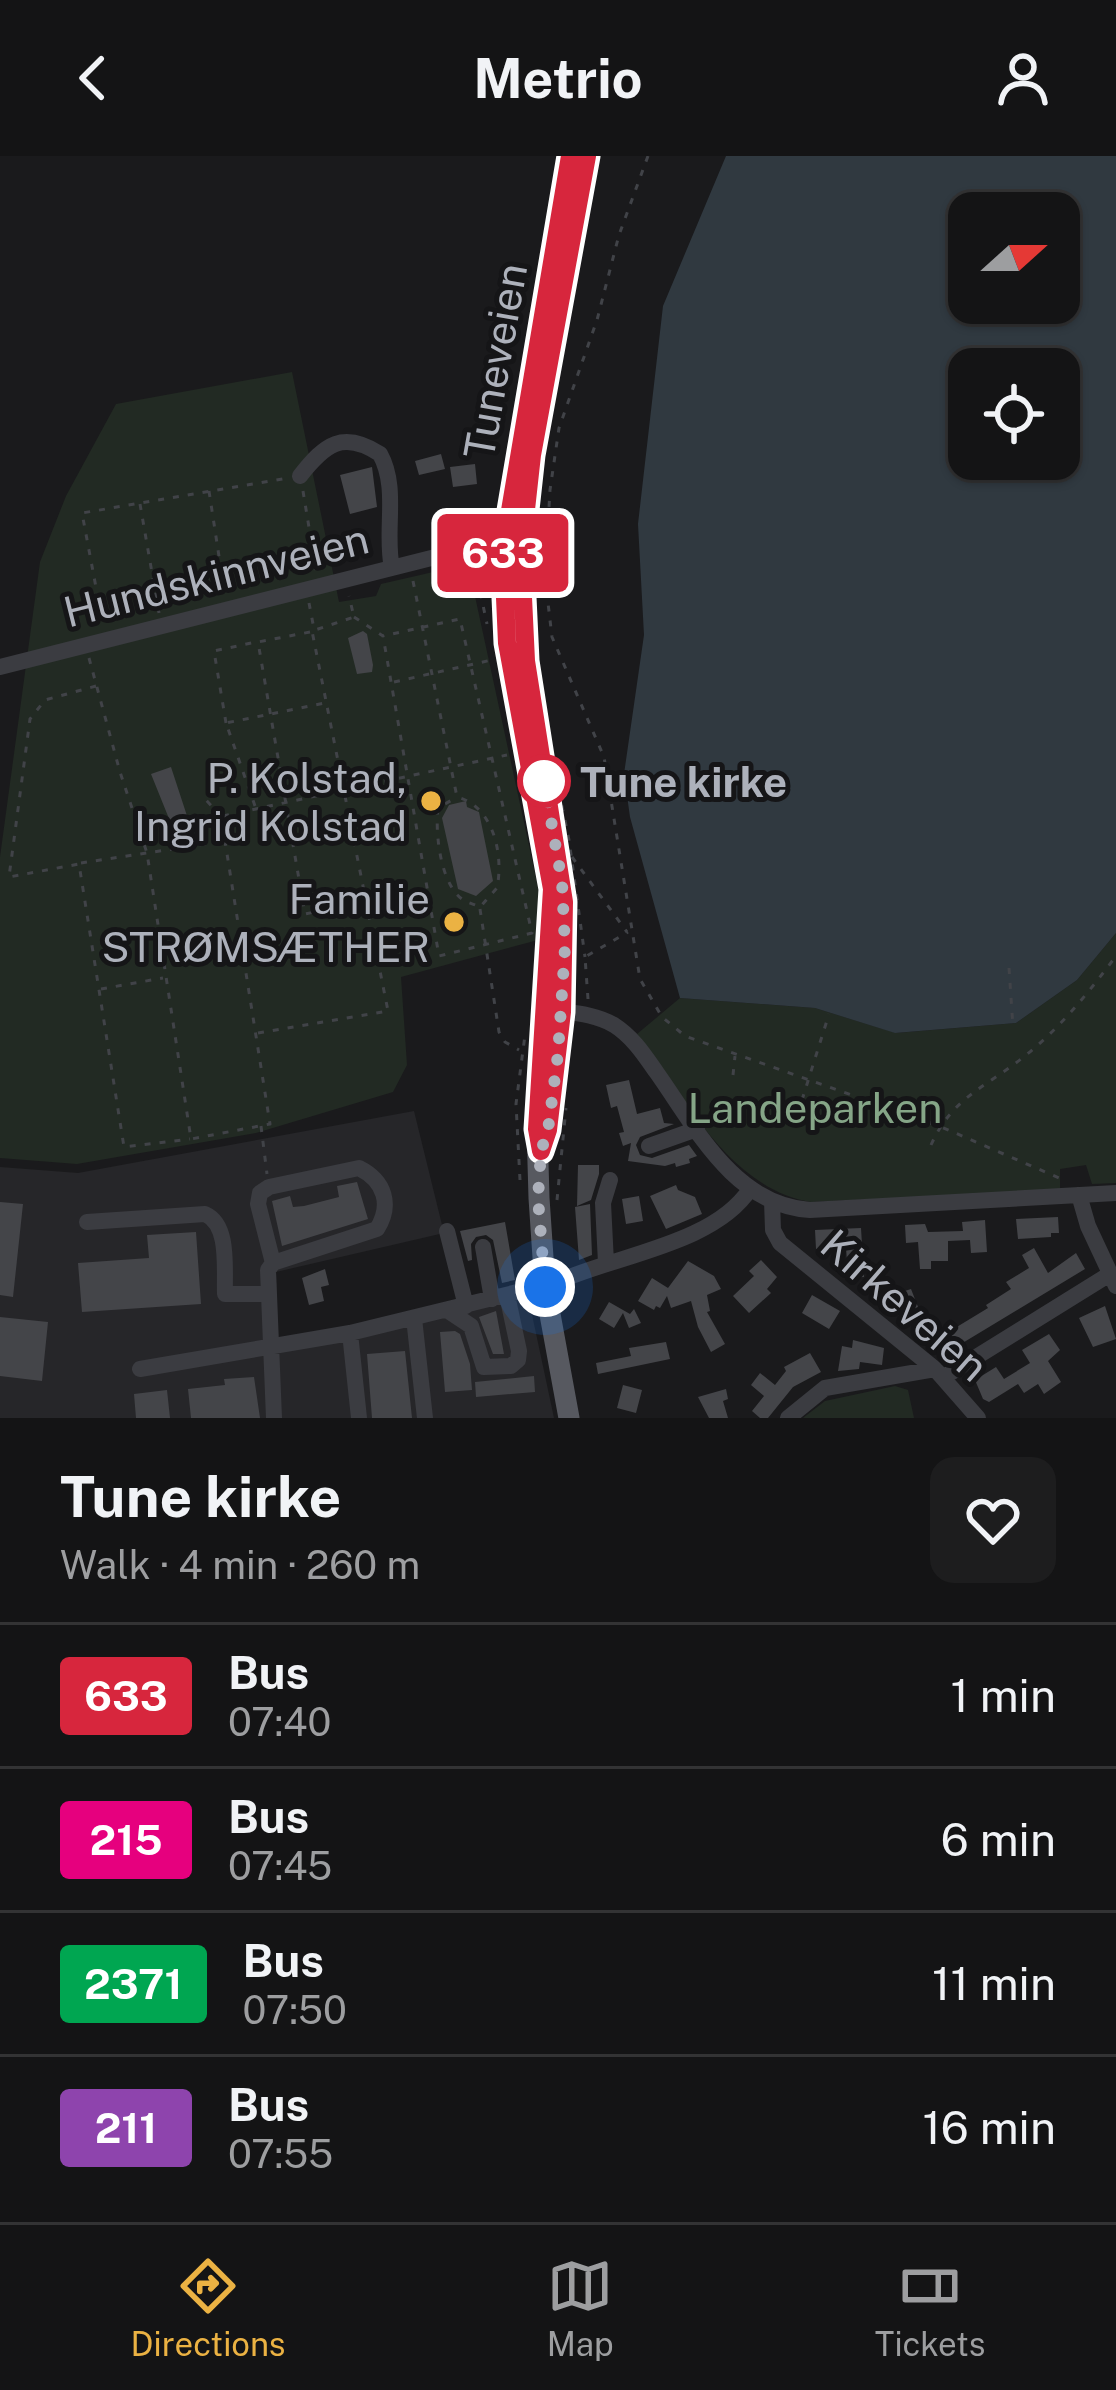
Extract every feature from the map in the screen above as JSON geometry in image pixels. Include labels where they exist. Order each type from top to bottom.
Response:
[{"type":"main road","name":"Tuneveien","points":[[569,1418],[541,1249],[537,1129],[554,1011],[552,889],[527,750],[522,620],[512,553],[570,156]]},
{"type":"main road","name":"Tuneveien","points":[[512,553],[587,156]]},
{"type":"street","points":[[300,476],[314,458],[336,443],[351,440],[380,454],[389,484],[388,550],[401,566]]},
{"type":"street","name":"Hundskinnveien","points":[[0,667],[314,593],[401,566],[512,553]]},
{"type":"street","points":[[554,1011],[587,1014],[628,1035],[733,1175],[772,1202],[809,1210],[1116,1193]]},
{"type":"street","points":[[649,1146],[697,1129]]},
{"type":"street","points":[[273,1263],[258,1204],[260,1193],[269,1187],[359,1168],[373,1175],[386,1204],[386,1215],[377,1229],[273,1263],[268,1270],[274,1418]]},
{"type":"street","points":[[606,1263],[603,1203],[610,1180]]},
{"type":"street","points":[[562,1280],[699,1231],[738,1208],[750,1190]]},
{"type":"street","points":[[788,1418],[825,1388],[940,1373],[1113,1280],[1079,1195]]},
{"type":"street","name":"Kirkeveien","points":[[772,1202],[773,1230],[792,1255],[940,1373],[978,1418]]},
{"type":"street","points":[[87,1222],[205,1214],[221,1230],[225,1294],[268,1294]]},
{"type":"street","points":[[447,1232],[456,1308],[471,1326],[484,1366],[512,1366],[519,1352],[483,1246]]},
{"type":"street","points":[[140,1369],[350,1333],[534,1288]]},
{"type":"street","points":[[413,1318],[425,1418]]},
{"type":"street","points":[[350,1333],[359,1418]]},
{"type":"path","points":[[648,156],[560,428],[545,551],[552,637],[604,757],[628,932],[640,979],[662,1017],[685,1036],[940,1126],[1055,1174],[1079,1195]]},
{"type":"path","points":[[101,614],[82,513],[300,476],[314,593],[313,631],[388,1011],[256,1034]]},
{"type":"path","points":[[209,491],[224,589]]},
{"type":"path","points":[[140,502],[163,625]]},
{"type":"path","points":[[472,556],[469,536],[497,502]]},
{"type":"path","points":[[401,566],[422,628],[457,797]]},
{"type":"path","points":[[346,582],[354,616],[383,636],[439,956],[532,933],[460,619],[383,636]]},
{"type":"path","points":[[256,807],[226,723],[214,651],[313,631],[354,616]]},
{"type":"path","points":[[258,642],[305,914],[366,902]]},
{"type":"path","points":[[85,644],[148,853],[191,1139]]},
{"type":"path","points":[[392,682],[496,659]]},
{"type":"path","points":[[96,686],[45,700],[30,718],[9,877],[225,841]]},
{"type":"path","points":[[226,723],[327,702]]},
{"type":"path","points":[[221,817],[527,750],[551,753],[572,856],[587,1014]]},
{"type":"path","points":[[457,797],[472,801],[487,818],[494,839],[497,888],[480,907],[460,898],[448,880],[436,823],[438,808],[457,797]]},
{"type":"path","points":[[79,864],[124,1148],[270,1124],[221,817],[206,800]]},
{"type":"path","points":[[572,856],[628,932]]},
{"type":"path","points":[[480,907],[499,1032],[505,1042],[521,1051]]},
{"type":"path","points":[[585,957],[628,932]]},
{"type":"path","points":[[931,1145],[952,1107],[1026,1056],[1062,1022],[1116,956]]},
{"type":"path","points":[[1009,968],[1013,1027]]},
{"type":"path","points":[[99,989],[166,978]]},
{"type":"path","points":[[802,1100],[829,1014]]},
{"type":"path","points":[[733,1076],[735,1055]]},
{"type":"path","points":[[555,1218],[567,1103]]},
{"type":"path","points":[[261,1126],[269,1187]]},
{"type":"shaded area","points":[[726,156],[1116,156],[1116,933],[1077,980],[1016,1023],[895,1033],[815,1008],[680,998],[630,817],[624,774],[644,635],[638,524],[663,306]]},
{"type":"shaded area","points":[[414,1111],[444,1233],[276,1272],[278,1345],[527,1291],[554,1418],[0,1418],[0,1167],[78,1173]]},
{"type":"green space","points":[[292,372],[339,602],[376,596],[381,584],[468,564],[541,901],[538,940],[401,977],[407,1065],[393,1092],[256,1133],[77,1164],[0,1158],[0,857],[40,562],[66,496],[116,404]]},
{"type":"green space","name":"Landeparken","points":[[1116,933],[1116,1183],[1092,1184],[1086,1165],[1060,1169],[1060,1190],[811,1202],[782,1194],[756,1179],[711,1136],[637,1034],[680,998],[815,1008],[896,1033],[1016,1023],[1077,980]]},
{"type":"green space","points":[[895,1386],[908,1390],[914,1418],[803,1418],[825,1401]]},
{"type":"building","points":[[441,454],[445,469],[419,475],[415,461]]},
{"type":"building","points":[[475,464],[477,484],[453,487],[450,467]]},
{"type":"building","points":[[372,467],[377,507],[350,514],[340,475]]},
{"type":"building","points":[[363,631],[373,665],[372,672],[357,674],[348,638]]},
{"type":"building","points":[[171,767],[190,825],[174,831],[151,774]]},
{"type":"building","name":"Tune kirke","points":[[466,801],[467,807],[479,812],[493,881],[476,896],[458,889],[442,818],[449,805]]},
{"type":"building","points":[[629,1080],[637,1114],[660,1108],[664,1123],[674,1124],[640,1137],[636,1145],[640,1155],[652,1158],[689,1145],[697,1156],[690,1163],[676,1167],[675,1163],[628,1161],[631,1143],[623,1146],[617,1106],[611,1108],[606,1085]]},
{"type":"building","points":[[578,1165],[599,1165],[599,1174],[591,1200],[577,1206]]},
{"type":"building","points":[[357,1182],[368,1219],[282,1246],[272,1201],[290,1196],[293,1207],[304,1206],[339,1197],[337,1186]]},
{"type":"building","points":[[676,1185],[695,1197],[702,1214],[666,1229],[650,1196]]},
{"type":"building","points":[[639,1196],[643,1221],[626,1224],[622,1199]]},
{"type":"building","points":[[0,1202],[23,1204],[13,1297],[0,1295]]},
{"type":"building","points":[[590,1204],[592,1255],[579,1260],[575,1207]]},
{"type":"building","points":[[1058,1217],[1059,1233],[1018,1239],[1016,1219]]},
{"type":"building","points":[[985,1220],[987,1252],[971,1253],[970,1240],[948,1241],[948,1261],[931,1261],[931,1269],[920,1269],[918,1242],[906,1243],[905,1225],[925,1224],[928,1232],[963,1231],[962,1222]]},
{"type":"building","points":[[505,1222],[515,1280],[502,1283],[493,1240],[486,1235],[476,1237],[468,1261],[460,1231]]},
{"type":"building","points":[[861,1228],[864,1277],[848,1278],[846,1247],[816,1249],[815,1230]]},
{"type":"building","points":[[196,1232],[201,1304],[82,1312],[78,1263],[149,1258],[147,1235]]},
{"type":"building","points":[[1034,1248],[1048,1273],[1076,1253],[1085,1269],[946,1353],[937,1339],[1011,1289],[1006,1282],[1029,1268],[1022,1255]]},
{"type":"building","points":[[761,1260],[777,1277],[767,1289],[771,1293],[749,1313],[733,1296],[754,1276],[749,1271]]},
{"type":"building","points":[[688,1261],[714,1276],[721,1289],[707,1295],[707,1312],[725,1344],[711,1352],[691,1301],[671,1308],[667,1296],[654,1310],[638,1301],[652,1278],[668,1288]]},
{"type":"building","points":[[325,1269],[329,1285],[321,1287],[324,1301],[309,1305],[302,1278]]},
{"type":"building","points":[[911,1289],[920,1312],[900,1317],[886,1297]]},
{"type":"building","points":[[812,1295],[840,1311],[829,1329],[802,1313]]},
{"type":"building","points":[[609,1302],[630,1314],[634,1309],[641,1323],[629,1328],[623,1313],[614,1328],[599,1319]]},
{"type":"building","points":[[1105,1306],[1116,1339],[1093,1347],[1079,1318]]},
{"type":"building","points":[[496,1311],[504,1354],[493,1354],[479,1317]]},
{"type":"building","points":[[0,1317],[48,1322],[42,1381],[0,1376]]},
{"type":"building","points":[[455,1331],[470,1364],[472,1390],[445,1392],[440,1332]]},
{"type":"building","points":[[1049,1334],[1060,1350],[1048,1361],[1061,1382],[1044,1394],[1038,1384],[1024,1393],[1018,1384],[989,1402],[983,1399],[975,1380],[996,1367],[1004,1379],[1030,1363],[1022,1350]]},
{"type":"building","points":[[853,1340],[884,1348],[882,1365],[860,1362],[859,1369],[838,1371],[842,1346],[852,1348]]},
{"type":"building","points":[[666,1342],[670,1359],[598,1374],[596,1363],[631,1356],[629,1348]]},
{"type":"building","points":[[405,1351],[412,1418],[372,1418],[367,1354]]},
{"type":"building","points":[[810,1353],[821,1372],[793,1387],[768,1418],[752,1411],[764,1396],[751,1385],[760,1373],[775,1385],[784,1367]]},
{"type":"building","points":[[534,1376],[535,1392],[476,1397],[475,1382]]},
{"type":"building","points":[[254,1377],[260,1418],[191,1418],[188,1389]]},
{"type":"building","points":[[623,1385],[642,1390],[636,1413],[617,1408]]},
{"type":"building","points":[[726,1389],[728,1399],[723,1401],[728,1418],[709,1418],[698,1397]]},
{"type":"building","points":[[167,1390],[170,1418],[136,1418],[134,1394]]},
{"type":"bus line","name":"633","points":[[570,156],[512,490],[502,583],[507,643],[552,889],[537,1129],[541,1151],[548,1130],[562,1012],[564,902],[532,710],[522,620],[521,555],[532,455],[587,156]]},
{"type":"place","name":"Tune kirke","points":[[544,781]]},
{"type":"place","name":"P. Kolstad, Ingrid Kolstad","points":[[431,801]]},
{"type":"place","name":"Familie STRØMSÆTHER","points":[[454,922]]},
{"type":"route","points":[[544,781],[562,882],[565,947],[558,1054],[538,1198],[545,1287]]}]
